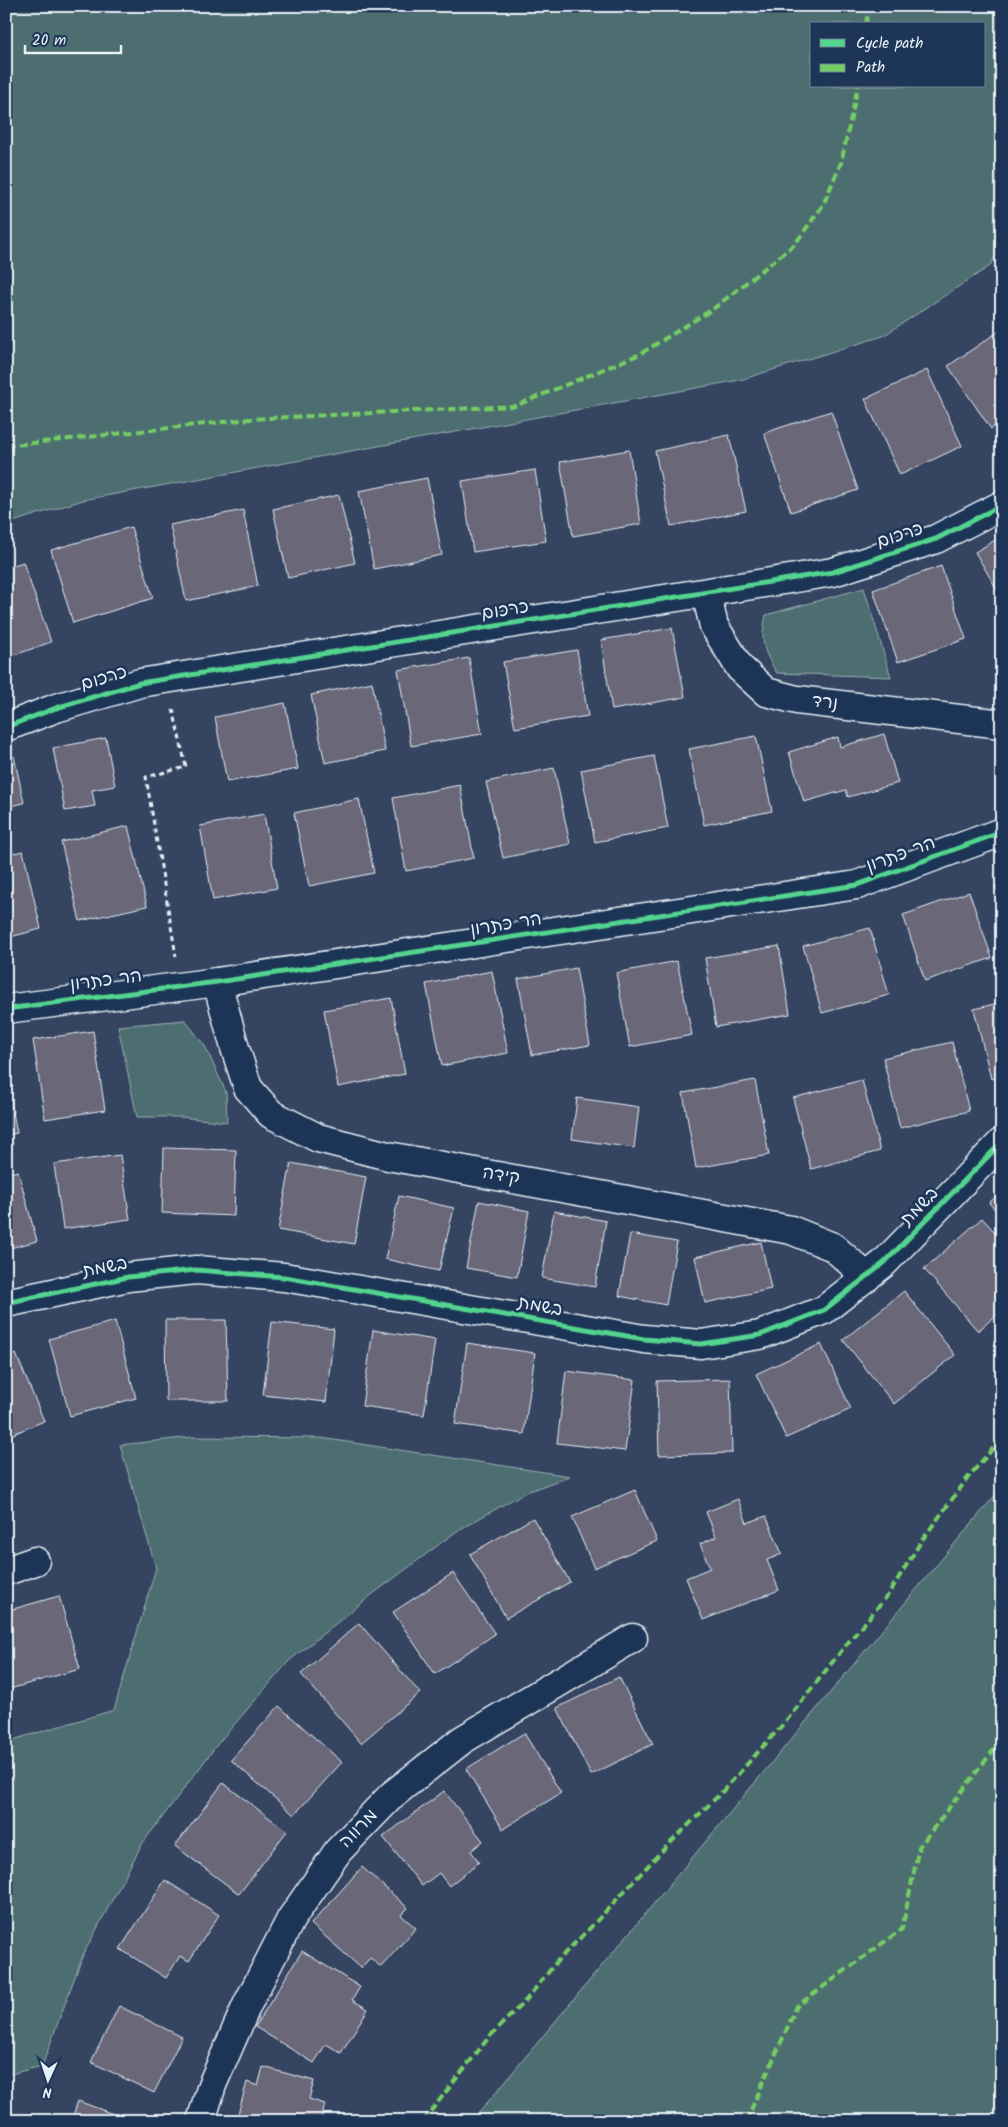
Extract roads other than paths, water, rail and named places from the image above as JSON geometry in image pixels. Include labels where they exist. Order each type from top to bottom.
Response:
[{"type":"street","name":"כרכום","points":[[6,727],[65,705],[140,683],[166,678],[834,572],[936,539],[1002,506]]},
{"type":"street","name":"נרד","points":[[706,593],[714,626],[740,668],[766,692],[797,700],[1002,724]]},
{"type":"street","name":"הר כתרון","points":[[6,1009],[217,982],[857,886],[1002,832]]},
{"type":"street","name":"קידה","points":[[217,982],[248,1088],[271,1114],[318,1138],[388,1156],[791,1230],[833,1248],[867,1276]]},
{"type":"street","name":"בשמת","points":[[6,1303],[128,1277],[196,1270],[284,1277],[644,1339],[700,1344],[760,1335],[824,1310],[884,1264],[1002,1142]]},
{"type":"street","points":[[6,1571],[35,1561]]},
{"type":"street","name":"מרווה","points":[[201,2121],[212,2085],[247,2005],[291,1919],[338,1851],[392,1795],[462,1740],[633,1638]]}]
